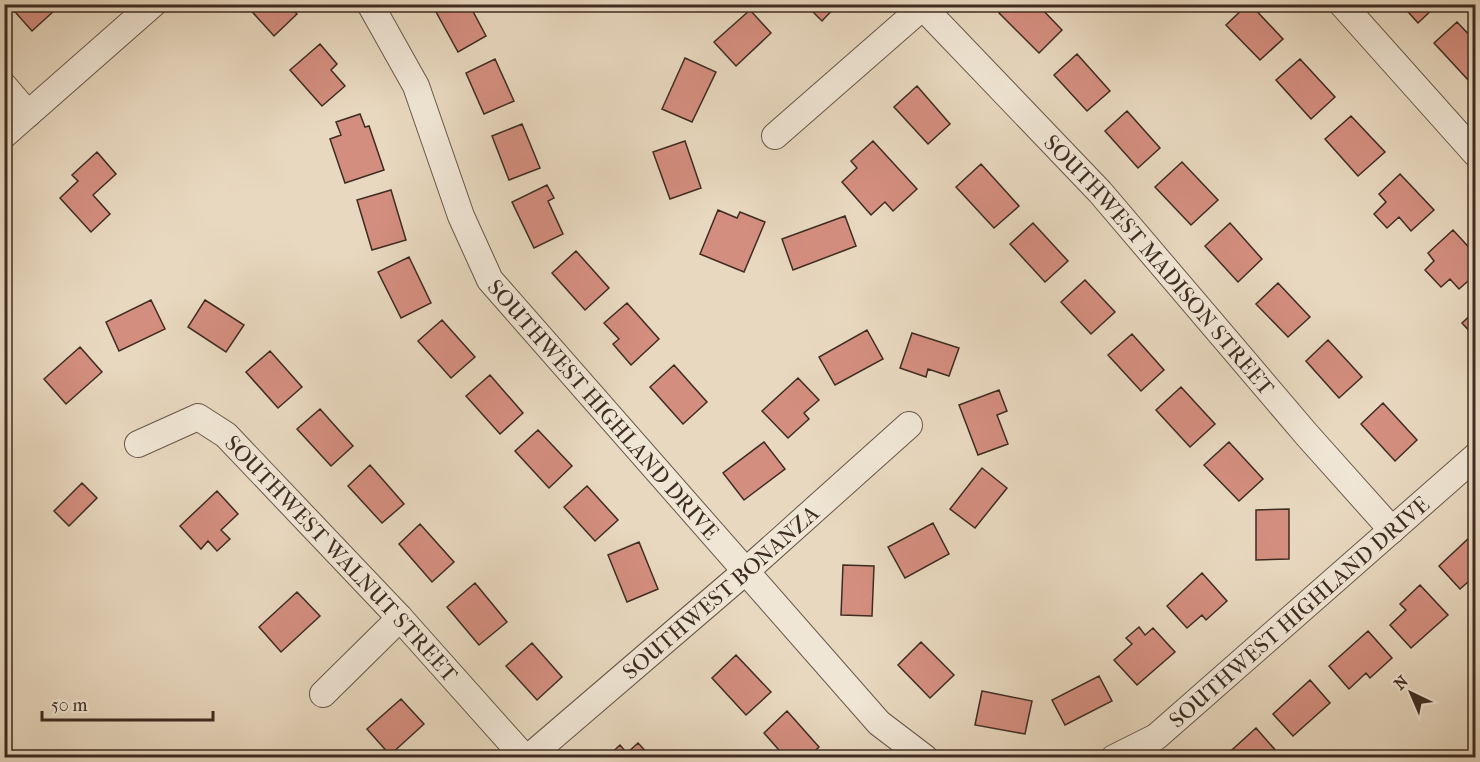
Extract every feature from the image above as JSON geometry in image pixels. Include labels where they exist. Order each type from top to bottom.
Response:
[{"type":"street","points":[[4,135],[153,4]]},
{"type":"street","name":"SOUTHWEST HIGHLAND DRIVE","points":[[370,4],[416,86],[461,216],[490,280],[879,723],[925,758]]},
{"type":"street","points":[[1342,4],[1476,154]]},
{"type":"street","points":[[775,136],[923,6]]},
{"type":"street","name":"SOUTHWEST MADISON STREET","points":[[923,6],[1100,192],[1307,435],[1392,530]]},
{"type":"street","points":[[4,86],[28,114]]},
{"type":"street","name":"SOUTHWEST WALNUT STREET","points":[[138,444],[198,417],[226,435],[400,618],[526,758]]},
{"type":"street","name":"SOUTHWEST BONANZA","points":[[526,758],[746,571],[909,425]]},
{"type":"street","name":"SOUTHWEST HIGHLAND DRIVE","points":[[1114,758],[1156,737],[1476,456]]},
{"type":"street","points":[[323,693],[400,618]]},
{"type":"building","points":[[8,4],[50,4],[55,10],[32,31]]},
{"type":"building","points":[[245,4],[288,4],[297,14],[274,36]]},
{"type":"building","points":[[445,4],[469,4],[486,36],[458,52],[435,10]]},
{"type":"building","points":[[805,4],[838,4],[822,21]]},
{"type":"building","points":[[1007,4],[1037,4],[1062,30],[1039,53],[999,13]]},
{"type":"building","points":[[1248,4],[1283,39],[1260,60],[1226,25]]},
{"type":"building","points":[[1401,4],[1438,4],[1418,23]]},
{"type":"building","points":[[750,10],[771,33],[736,66],[714,42]]},
{"type":"building","points":[[1457,22],[1476,42],[1476,75],[1469,81],[1434,43]]},
{"type":"building","points":[[320,44],[337,64],[331,70],[345,86],[322,106],[290,70]]},
{"type":"building","points":[[1077,54],[1110,91],[1087,111],[1054,75]]},
{"type":"building","points":[[685,58],[716,72],[692,122],[662,109]]},
{"type":"building","points":[[495,59],[514,101],[484,114],[466,73]]},
{"type":"building","points":[[1300,59],[1335,97],[1311,119],[1276,80]]},
{"type":"building","points":[[917,86],[950,124],[928,144],[894,107]]},
{"type":"building","points":[[1127,111],[1160,148],[1138,168],[1105,131]]},
{"type":"building","points":[[360,114],[365,127],[369,126],[384,170],[345,183],[330,139],[341,135],[336,122]]},
{"type":"building","points":[[1351,116],[1385,152],[1358,176],[1325,139]]},
{"type":"building","points":[[522,124],[540,168],[509,180],[492,136]]},
{"type":"building","points":[[685,141],[701,188],[670,199],[653,152]]},
{"type":"building","points":[[873,141],[917,189],[893,211],[885,202],[871,215],[842,182],[857,168],[851,161]]},
{"type":"building","points":[[97,152],[116,174],[93,195],[110,214],[91,232],[60,198],[78,181],[72,175]]},
{"type":"building","points":[[1182,162],[1218,200],[1191,225],[1155,187]]},
{"type":"building","points":[[981,164],[1019,206],[994,228],[956,187]]},
{"type":"building","points":[[1400,174],[1434,210],[1411,231],[1399,217],[1387,228],[1374,214],[1386,202],[1379,194]]},
{"type":"building","points":[[547,185],[554,198],[548,201],[563,234],[534,248],[512,202]]},
{"type":"building","points":[[391,190],[406,240],[372,250],[357,200]]},
{"type":"building","points":[[718,210],[737,218],[740,212],[765,222],[744,272],[700,254]]},
{"type":"building","points":[[845,216],[856,246],[793,270],[782,239]]},
{"type":"building","points":[[1033,223],[1068,261],[1045,282],[1010,244]]},
{"type":"building","points":[[1230,223],[1262,259],[1238,282],[1205,246]]},
{"type":"building","points":[[1453,230],[1476,255],[1476,274],[1459,289],[1450,279],[1441,287],[1425,270],[1434,261],[1428,253]]},
{"type":"building","points":[[576,251],[609,288],[585,310],[552,273]]},
{"type":"building","points":[[409,257],[431,303],[401,318],[378,272]]},
{"type":"building","points":[[1085,280],[1115,312],[1091,334],[1061,302]]},
{"type":"building","points":[[1278,283],[1310,317],[1288,337],[1256,304]]},
{"type":"building","points":[[151,300],[165,329],[119,351],[106,322]]},
{"type":"building","points":[[205,300],[244,325],[226,352],[188,327]]},
{"type":"building","points":[[627,303],[659,339],[631,365],[613,344],[619,339],[604,323]]},
{"type":"building","points":[[1476,310],[1476,338],[1462,323]]},
{"type":"building","points":[[442,320],[475,357],[451,378],[418,341]]},
{"type":"building","points":[[867,330],[883,359],[835,385],[819,357]]},
{"type":"building","points":[[912,333],[959,348],[949,376],[928,369],[926,377],[900,368]]},
{"type":"building","points":[[1132,334],[1164,370],[1141,391],[1108,355]]},
{"type":"building","points":[[1328,340],[1362,377],[1339,398],[1306,361]]},
{"type":"building","points":[[80,347],[102,372],[66,404],[44,379]]},
{"type":"building","points":[[270,351],[302,387],[278,408],[246,372]]},
{"type":"building","points":[[674,365],[707,402],[683,424],[650,387]]},
{"type":"building","points":[[490,375],[523,413],[500,434],[466,396]]},
{"type":"building","points":[[798,378],[819,400],[804,413],[809,419],[788,438],[762,411]]},
{"type":"building","points":[[1181,387],[1215,424],[1190,447],[1156,410]]},
{"type":"building","points":[[999,390],[1007,411],[997,415],[1008,444],[978,455],[959,405]]},
{"type":"building","points":[[1383,403],[1417,440],[1395,461],[1361,424]]},
{"type":"building","points":[[320,409],[353,446],[331,466],[297,429]]},
{"type":"building","points":[[538,430],[572,466],[549,488],[515,451]]},
{"type":"building","points":[[764,442],[785,469],[744,500],[723,473]]},
{"type":"building","points":[[1229,442],[1263,479],[1239,501],[1204,465]]},
{"type":"building","points":[[370,465],[404,504],[382,523],[348,486]]},
{"type":"building","points":[[982,468],[1007,488],[975,528],[950,509]]},
{"type":"building","points":[[82,483],[97,498],[69,526],[54,511]]},
{"type":"building","points":[[587,486],[618,520],[595,541],[564,507]]},
{"type":"building","points":[[217,491],[238,514],[221,530],[230,539],[217,551],[208,541],[201,549],[180,526]]},
{"type":"building","points":[[1289,509],[1289,559],[1256,560],[1256,510]]},
{"type":"building","points":[[933,523],[949,554],[905,578],[888,547]]},
{"type":"building","points":[[420,524],[454,562],[432,582],[399,544]]},
{"type":"building","points":[[1471,536],[1476,541],[1476,575],[1460,589],[1439,566]]},
{"type":"building","points":[[639,542],[658,589],[627,602],[608,555]]},
{"type":"building","points":[[843,565],[874,566],[872,616],[841,615]]},
{"type":"building","points":[[1202,573],[1227,601],[1206,620],[1202,615],[1187,628],[1167,606]]},
{"type":"building","points":[[475,583],[507,622],[479,645],[447,607]]},
{"type":"building","points":[[1420,585],[1448,615],[1411,648],[1390,625],[1406,610],[1400,604]]},
{"type":"building","points":[[297,592],[320,616],[281,652],[259,627]]},
{"type":"building","points":[[1139,627],[1145,635],[1153,628],[1175,652],[1137,685],[1114,660],[1132,644],[1126,638]]},
{"type":"building","points":[[1368,631],[1392,658],[1370,678],[1366,673],[1349,689],[1329,666]]},
{"type":"building","points":[[921,642],[954,675],[930,698],[898,665]]},
{"type":"building","points":[[532,643],[562,677],[537,700],[506,666]]},
{"type":"building","points":[[736,655],[771,692],[746,715],[712,678]]},
{"type":"building","points":[[1099,676],[1112,701],[1065,725],[1052,700]]},
{"type":"building","points":[[1310,680],[1330,703],[1293,736],[1273,714]]},
{"type":"building","points":[[982,691],[1032,701],[1025,734],[975,725]]},
{"type":"building","points":[[401,699],[424,724],[390,755],[367,729]]},
{"type":"building","points":[[787,711],[819,747],[808,758],[786,758],[764,733]]},
{"type":"building","points":[[1256,728],[1277,752],[1270,758],[1223,758]]},
{"type":"building","points":[[638,743],[652,758],[606,758],[620,745],[627,753]]}]
